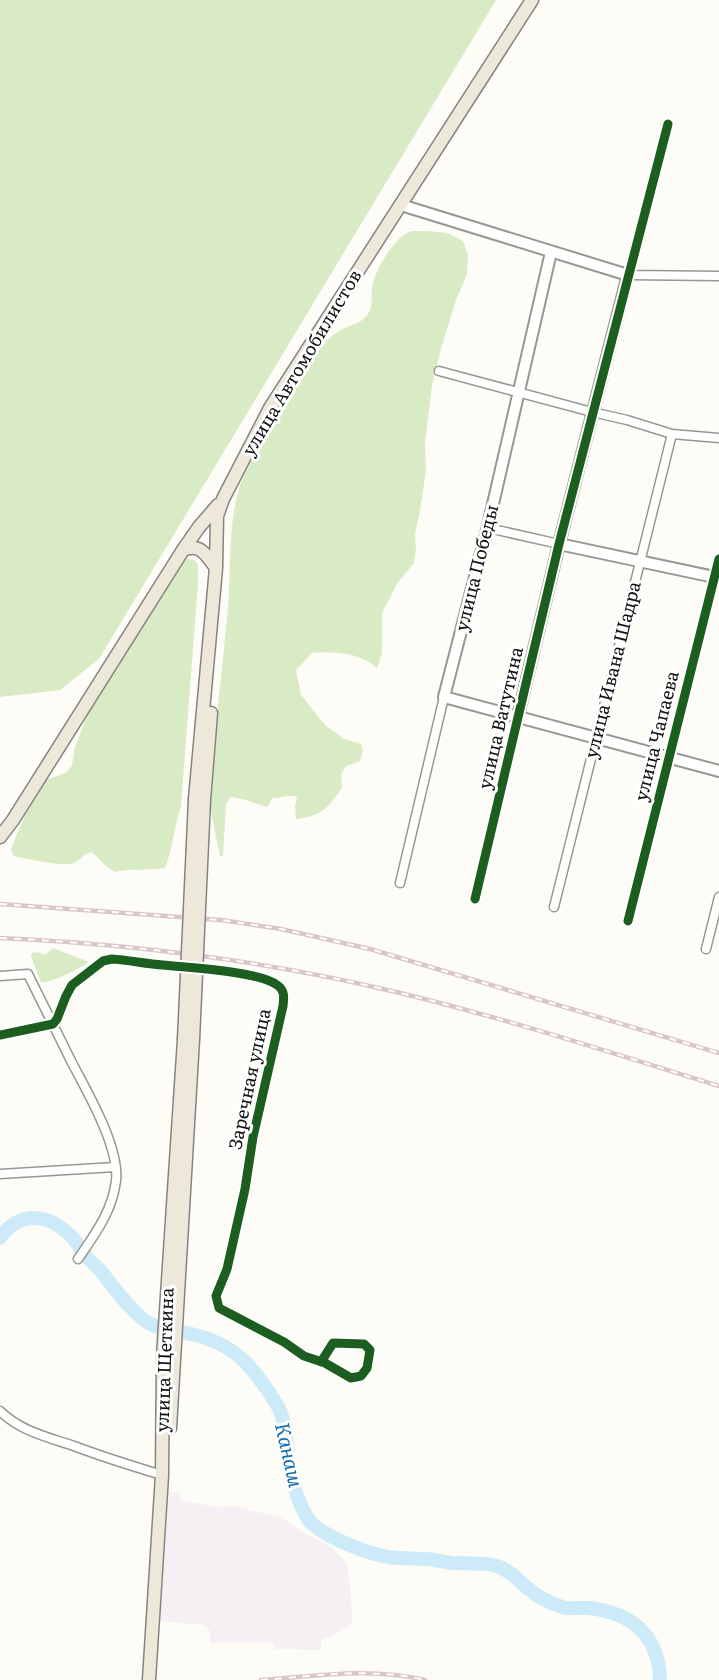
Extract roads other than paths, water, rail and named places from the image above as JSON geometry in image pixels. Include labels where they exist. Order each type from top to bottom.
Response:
[{"type":"main road","name":"улица Автомобилистов","points":[[200,799],[216,568],[217,516],[223,499],[270,408],[532,0]]},
{"type":"main road","points":[[0,837],[13,820],[183,550],[223,499]]},
{"type":"main road","points":[[200,799],[222,567],[223,499]]},
{"type":"main road","points":[[183,550],[191,547],[200,549],[216,568]]},
{"type":"main road","name":"улица Щеткина","points":[[149,1680],[188,1040],[200,799]]},
{"type":"main road","points":[[0,832],[13,820]]},
{"type":"street","points":[[628,275],[668,124]]},
{"type":"street","points":[[401,205],[628,275],[719,276]]},
{"type":"street","name":"улица Победы","points":[[400,883],[444,697],[488,528],[551,252]]},
{"type":"street","name":"улица Ватутина","points":[[475,899],[559,544],[628,275]]},
{"type":"street","points":[[440,371],[672,434],[719,438]]},
{"type":"street","name":"улица Ивана Шадра","points":[[554,908],[672,434]]},
{"type":"street","points":[[488,528],[717,578]]},
{"type":"street","name":"улица Чапаева","points":[[628,921],[717,578],[719,559]]},
{"type":"street","points":[[444,697],[719,771]]},
{"type":"street","points":[[706,948],[719,897]]},
{"type":"street","name":"Заречная улица","points":[[53,1024],[72,986],[103,961],[112,959],[234,973],[266,979],[281,988],[284,995],[283,1006],[253,1137],[245,1189],[227,1269],[216,1296],[219,1308],[284,1342],[304,1356],[321,1362]]},
{"type":"street","points":[[0,976],[28,974],[96,1108],[109,1139],[116,1179],[112,1202],[103,1223],[78,1259]]},
{"type":"street","points":[[0,1035],[53,1024]]},
{"type":"street","points":[[0,1174],[115,1167]]},
{"type":"street","points":[[333,1343],[364,1344],[369,1350],[367,1368],[361,1376],[351,1378],[321,1362],[333,1343]]},
{"type":"street","points":[[0,1411],[10,1421],[27,1430],[162,1475]]},
{"type":"waterway","name":"Канаш","points":[[0,1238],[17,1222],[26,1219],[36,1218],[55,1224],[73,1238],[84,1254],[144,1320],[161,1328],[207,1338],[231,1350],[241,1358],[259,1378],[280,1410],[296,1494],[312,1524],[322,1531],[350,1545],[380,1555],[497,1566],[511,1573],[537,1595],[553,1604],[565,1608],[589,1608],[618,1615],[630,1621],[648,1639],[655,1650],[660,1680]]},
{"type":"railway","points":[[0,904],[221,920],[281,929],[370,949],[719,1053]]},
{"type":"railway","points":[[0,938],[100,945],[200,956],[347,981],[477,1013],[719,1086]]},
{"type":"railway","points":[[261,1680],[363,1673],[425,1680]]}]
